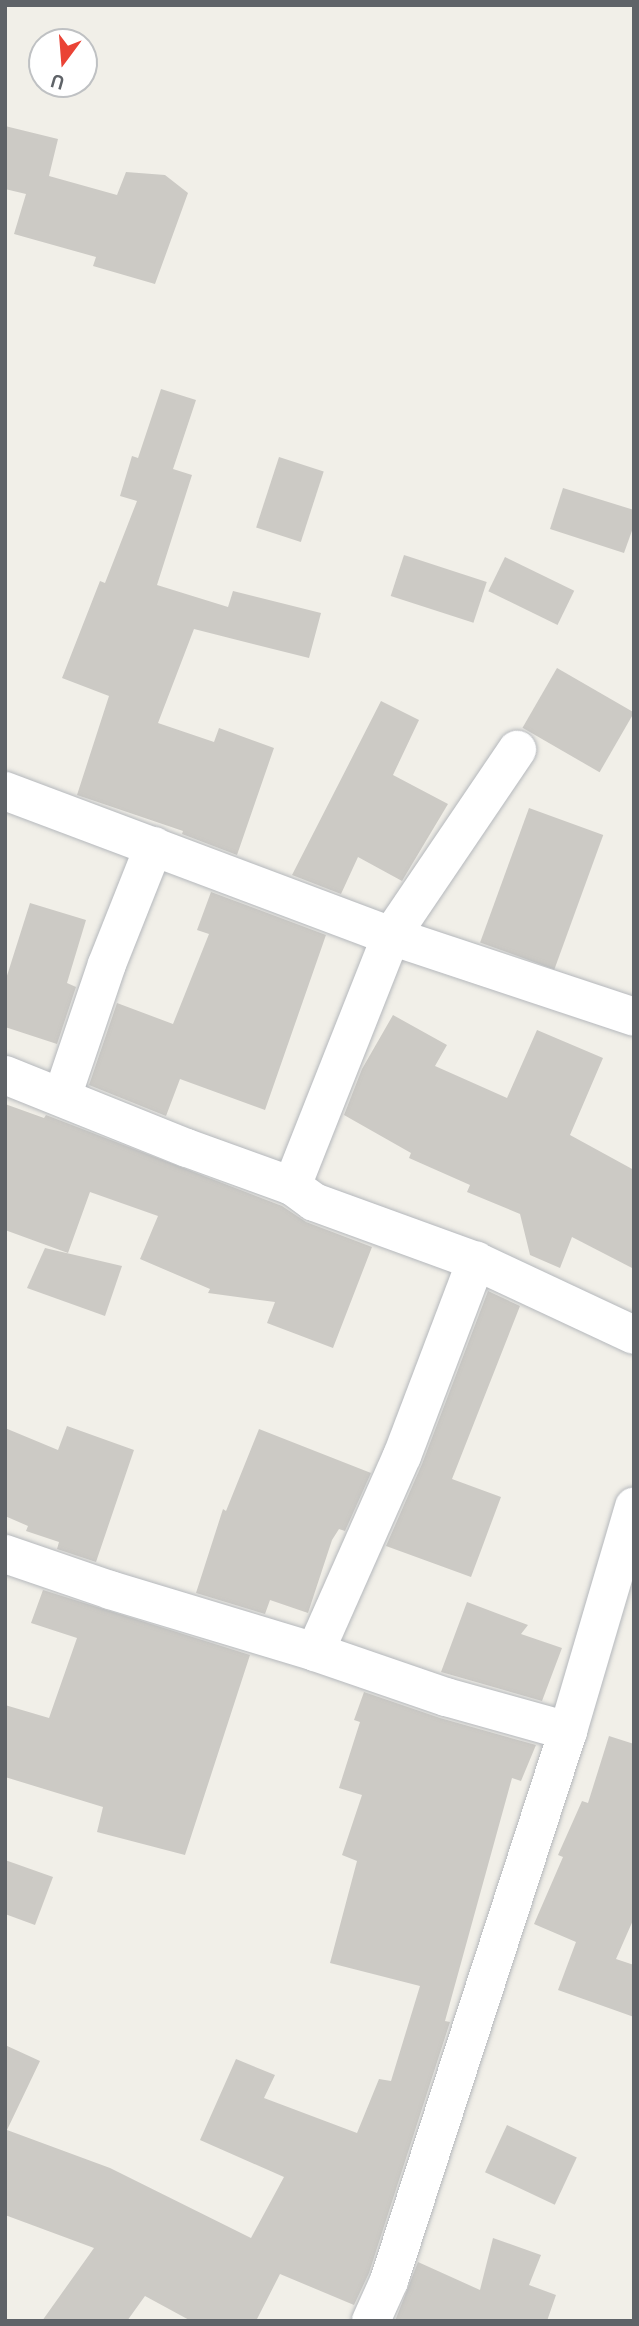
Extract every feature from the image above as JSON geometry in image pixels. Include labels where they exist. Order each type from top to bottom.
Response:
[{"type":"street","points":[[292,1186],[391,936],[517,750]]},
{"type":"street","points":[[5,790],[391,936],[634,1017]]},
{"type":"street","points":[[62,1097],[107,964],[154,846]]},
{"type":"street","points":[[5,1075],[187,1148],[292,1186],[314,1202],[476,1261],[634,1335]]},
{"type":"street","points":[[315,1652],[402,1457],[476,1261]]},
{"type":"street","points":[[371,2321],[397,2256],[568,1731],[634,1507]]},
{"type":"street","points":[[5,1554],[110,1590],[315,1652],[446,1697],[568,1731]]},
{"type":"building","points":[[5,126],[58,139],[49,176],[117,195],[126,172],[165,175],[188,193],[155,284],[93,266],[96,257],[14,234],[26,194],[5,189]]},
{"type":"building","points":[[161,389],[196,400],[173,469],[192,475],[157,585],[228,607],[233,591],[321,613],[309,658],[194,629],[158,723],[214,742],[219,728],[274,748],[237,855],[182,834],[183,831],[77,795],[109,696],[62,678],[100,581],[105,583],[137,501],[120,496],[132,456],[138,458]]},
{"type":"building","points":[[279,457],[324,472],[301,542],[256,527]]},
{"type":"building","points":[[563,488],[634,510],[634,525],[624,553],[550,529]]},
{"type":"building","points":[[404,555],[487,582],[473,623],[391,596]]},
{"type":"building","points":[[505,557],[574,591],[558,625],[488,591]]},
{"type":"building","points":[[557,668],[634,712],[600,772],[522,728]]},
{"type":"building","points":[[381,701],[419,720],[393,775],[448,804],[402,881],[358,857],[341,894],[292,875]]},
{"type":"building","points":[[529,808],[603,835],[554,969],[480,942]]},
{"type":"building","points":[[211,892],[326,935],[265,1110],[180,1079],[166,1116],[89,1085],[117,1003],[173,1024],[209,934],[197,930]]},
{"type":"building","points":[[30,903],[86,920],[67,983],[76,987],[57,1044],[5,1027],[5,982]]},
{"type":"building","points":[[393,1015],[447,1045],[435,1066],[507,1098],[537,1030],[603,1058],[570,1135],[634,1170],[634,1269],[572,1237],[560,1268],[530,1255],[520,1214],[467,1192],[470,1185],[409,1158],[411,1153],[344,1115],[362,1069]]},
{"type":"building","points":[[5,1104],[44,1118],[46,1115],[282,1206],[306,1222],[372,1247],[333,1348],[267,1323],[275,1302],[208,1293],[210,1289],[140,1259],[158,1216],[90,1192],[68,1253],[5,1230]]},
{"type":"building","points":[[45,1248],[122,1266],[105,1316],[27,1288]]},
{"type":"building","points":[[488,1291],[520,1306],[452,1479],[501,1497],[471,1577],[386,1546],[422,1464]]},
{"type":"building","points":[[67,1426],[134,1450],[96,1562],[57,1549],[59,1542],[26,1531],[28,1526],[5,1516],[5,1428],[58,1450]]},
{"type":"building","points":[[259,1429],[371,1473],[345,1531],[339,1529],[332,1540],[308,1613],[270,1600],[265,1614],[196,1593],[223,1509],[226,1511]]},
{"type":"building","points":[[43,1590],[250,1655],[185,1855],[97,1832],[103,1807],[5,1777],[5,1705],[49,1718],[77,1638],[31,1623]]},
{"type":"building","points":[[467,1602],[528,1625],[521,1634],[562,1648],[542,1701],[441,1672]]},
{"type":"building","points":[[364,1692],[440,1718],[536,1745],[521,1781],[512,1778],[445,2021],[450,2022],[369,2273],[354,2305],[280,2274],[256,2321],[191,2321],[145,2296],[127,2321],[42,2321],[94,2248],[5,2215],[5,2045],[40,2061],[7,2130],[110,2168],[251,2238],[284,2177],[200,2140],[236,2059],[275,2075],[264,2098],[357,2133],[379,2079],[391,2081],[420,1986],[330,1963],[357,1861],[342,1855],[362,1795],[339,1788],[360,1722],[354,1720]]},
{"type":"building","points":[[609,1736],[634,1744],[634,1918],[616,1959],[634,1965],[634,2017],[558,1990],[576,1942],[534,1924],[563,1857],[558,1855],[582,1801],[588,1803]]},
{"type":"building","points":[[5,1860],[53,1877],[35,1925],[5,1914]]},
{"type":"building","points":[[507,2125],[577,2158],[555,2205],[485,2172]]},
{"type":"building","points":[[493,2238],[541,2255],[529,2285],[556,2295],[547,2321],[395,2321],[418,2262],[480,2290]]}]
